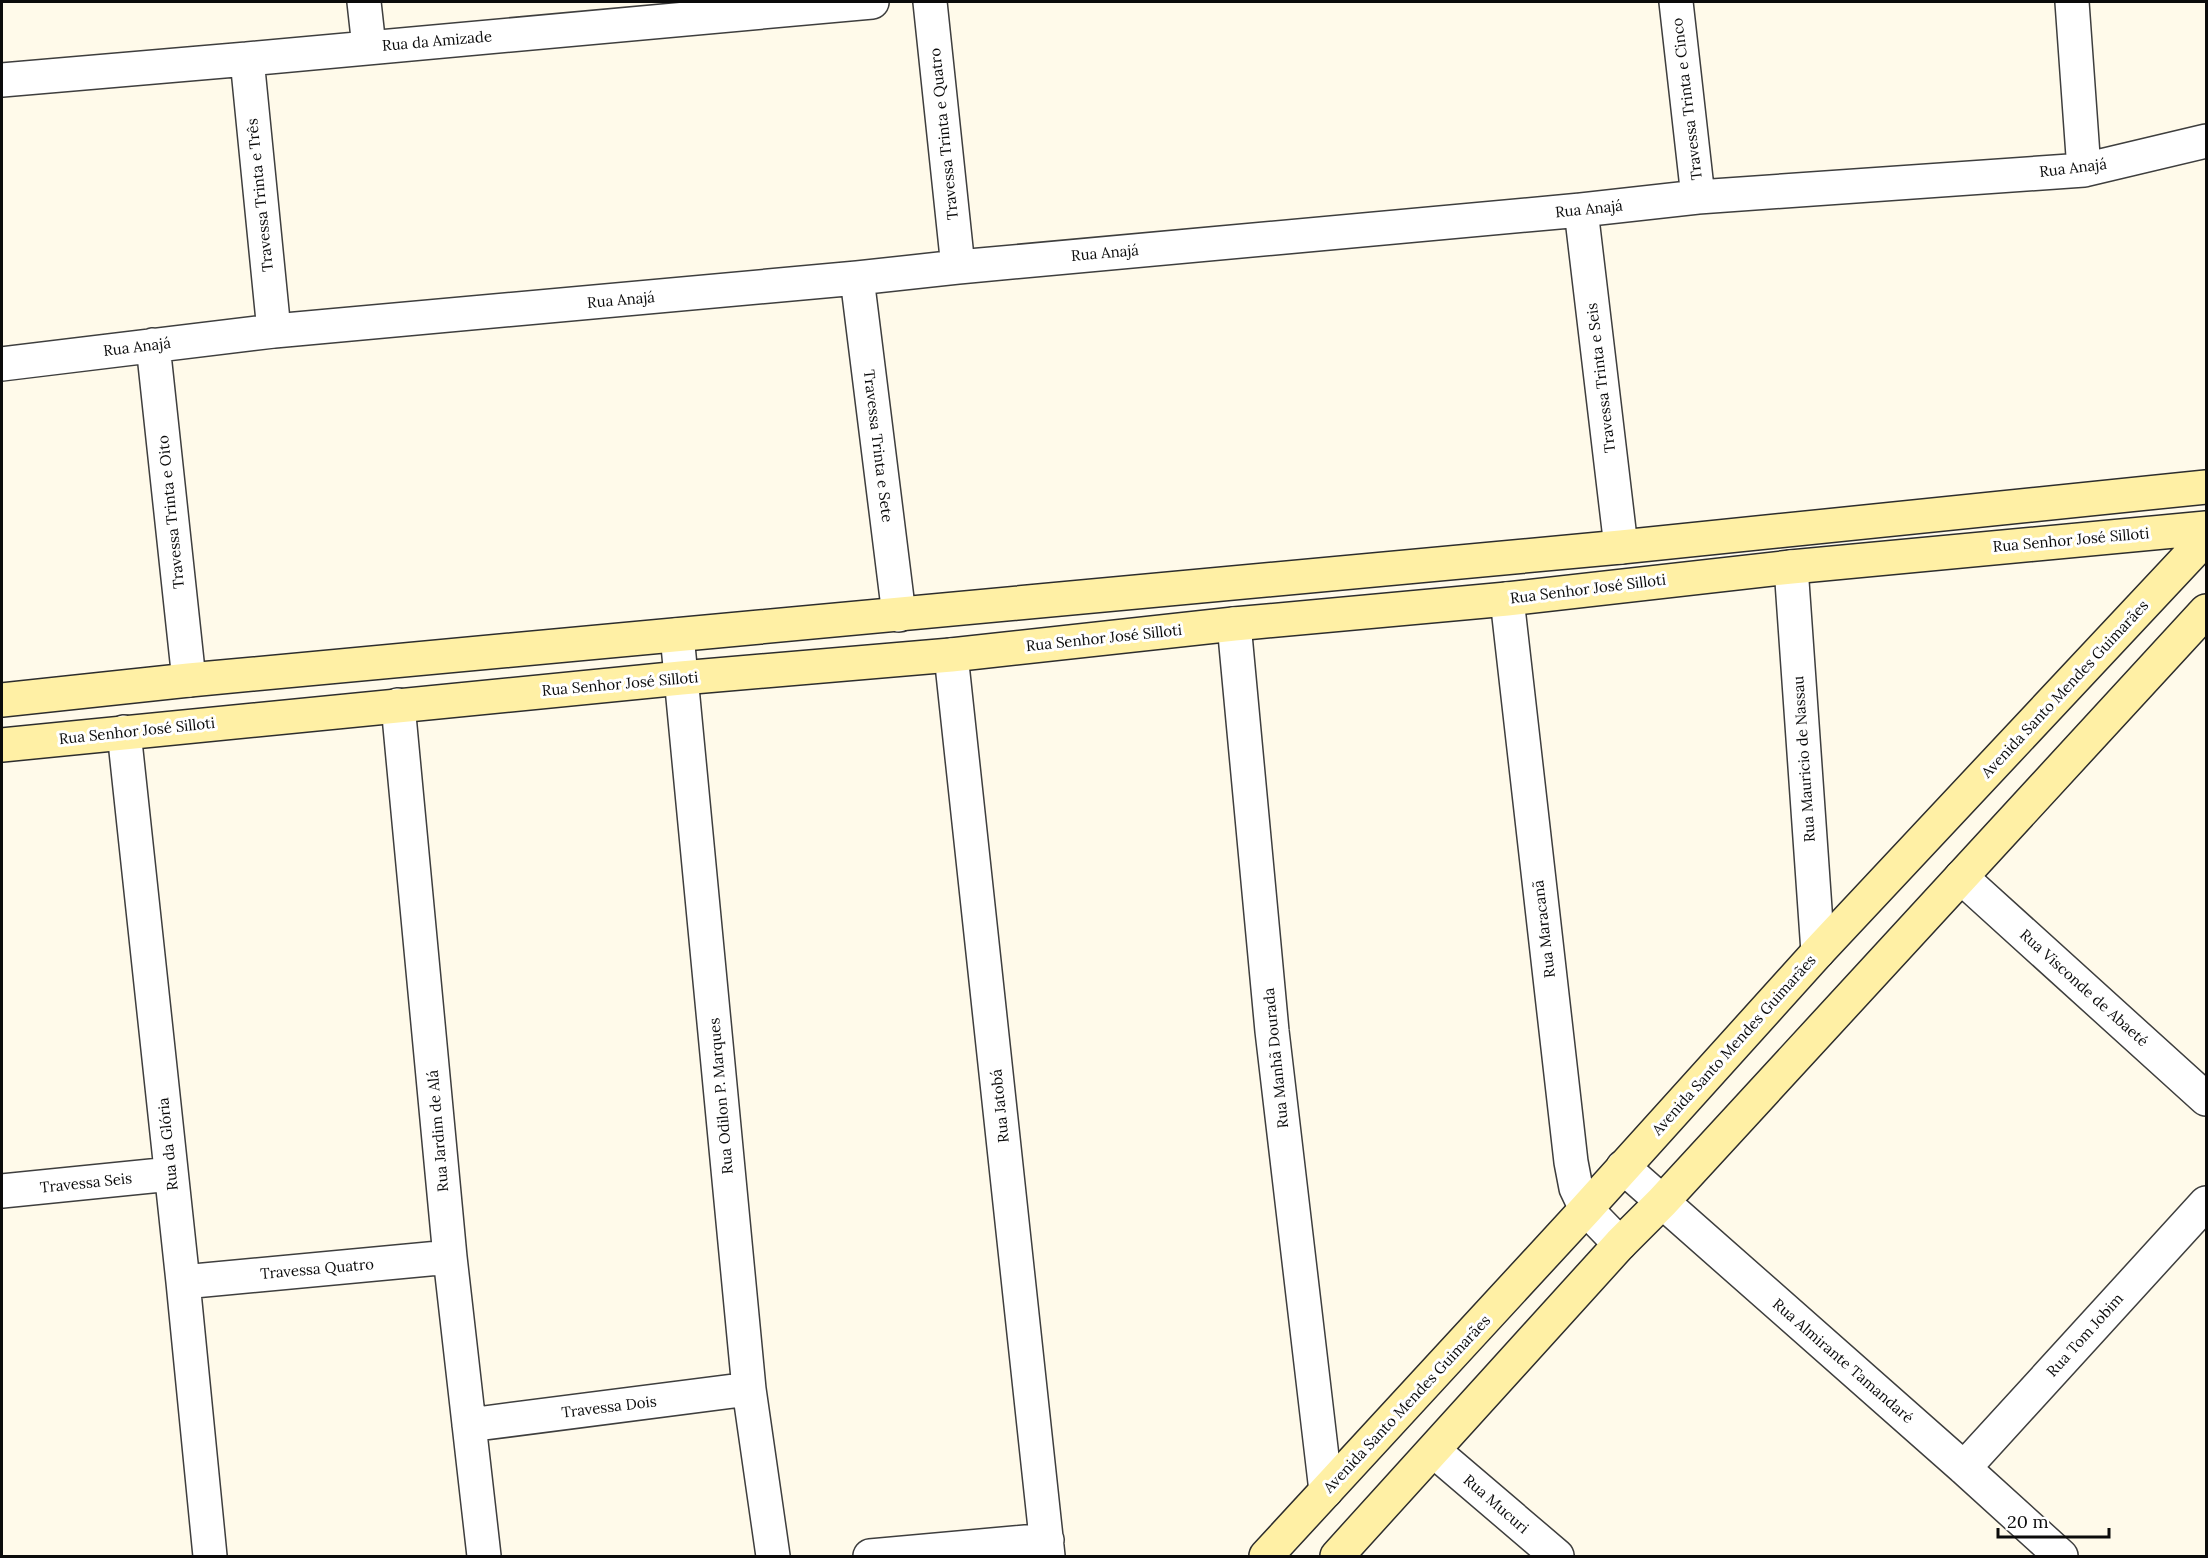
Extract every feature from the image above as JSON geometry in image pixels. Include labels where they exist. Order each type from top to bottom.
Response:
[{"type":"street","points":[[364,2],[369,47]]},
{"type":"street","name":"Rua da Amizade","points":[[2,80],[872,2]]},
{"type":"street","name":"Travessa Trinta e Quatro","points":[[930,2],[958,267]]},
{"type":"street","name":"Travessa Trinta e Cinco","points":[[1676,2],[1698,197]]},
{"type":"street","points":[[2072,2],[2084,170]]},
{"type":"street","name":"Travessa Trinta e Três","points":[[247,59],[274,331]]},
{"type":"street","name":"Rua Anajá","points":[[2,364],[274,331],[1581,210],[1698,197],[2084,170],[2206,141]]},
{"type":"street","name":"Travessa Trinta e Seis","points":[[1581,210],[1621,547]]},
{"type":"street","name":"Travessa Trinta e Sete","points":[[857,278],[899,615]]},
{"type":"street","name":"Travessa Trinta e Oito","points":[[153,345],[189,680]]},
{"type":"street","points":[[2,700],[189,680],[1621,547],[2206,487]]},
{"type":"street","name":"Rua Senhor José Silloti","points":[[2,745],[681,678],[951,655],[1234,624],[1507,599],[1791,567],[2206,528]]},
{"type":"street","name":"Avenida Santo Mendes Guimarães","points":[[1266,1557],[1586,1209],[1818,952],[2206,538]]},
{"type":"street","name":"Rua Mauricio de Nassau","points":[[1791,567],[1818,952]]},
{"type":"street","name":"Rua Maracanã","points":[[1507,599],[1571,1162],[1576,1188],[1586,1209],[1620,1244]]},
{"type":"street","points":[[1337,1557],[1620,1244],[1662,1202],[2206,611]]},
{"type":"street","name":"Rua Manhã Dourada","points":[[1234,624],[1272,1031],[1326,1491]]},
{"type":"street","name":"Rua Odilon P. Marques","points":[[677,635],[749,1389],[772,1557]]},
{"type":"street","name":"Rua Jatobá","points":[[951,655],[1048,1548]]},
{"type":"street","name":"Rua Jardim de Alá","points":[[398,705],[450,1257],[484,1557]]},
{"type":"street","name":"Rua da Glória","points":[[124,732],[210,1557]]},
{"type":"street","name":"Rua Visconde de Abaeté","points":[[1962,877],[2206,1100]]},
{"type":"street","name":"Rua Almirante Tamandaré","points":[[1623,1167],[1964,1468],[2061,1557]]},
{"type":"street","name":"Travessa Seis","points":[[2,1191],[171,1174]]},
{"type":"street","name":"Rua Tom Jobim","points":[[1964,1468],[2206,1203]]},
{"type":"street","name":"Travessa Quatro","points":[[183,1282],[450,1257]]},
{"type":"street","name":"Travessa Dois","points":[[469,1425],[749,1389]]},
{"type":"street","name":"Rua Mucuri","points":[[1434,1451],[1557,1557]]},
{"type":"street","points":[[870,1557],[1048,1548]]}]
